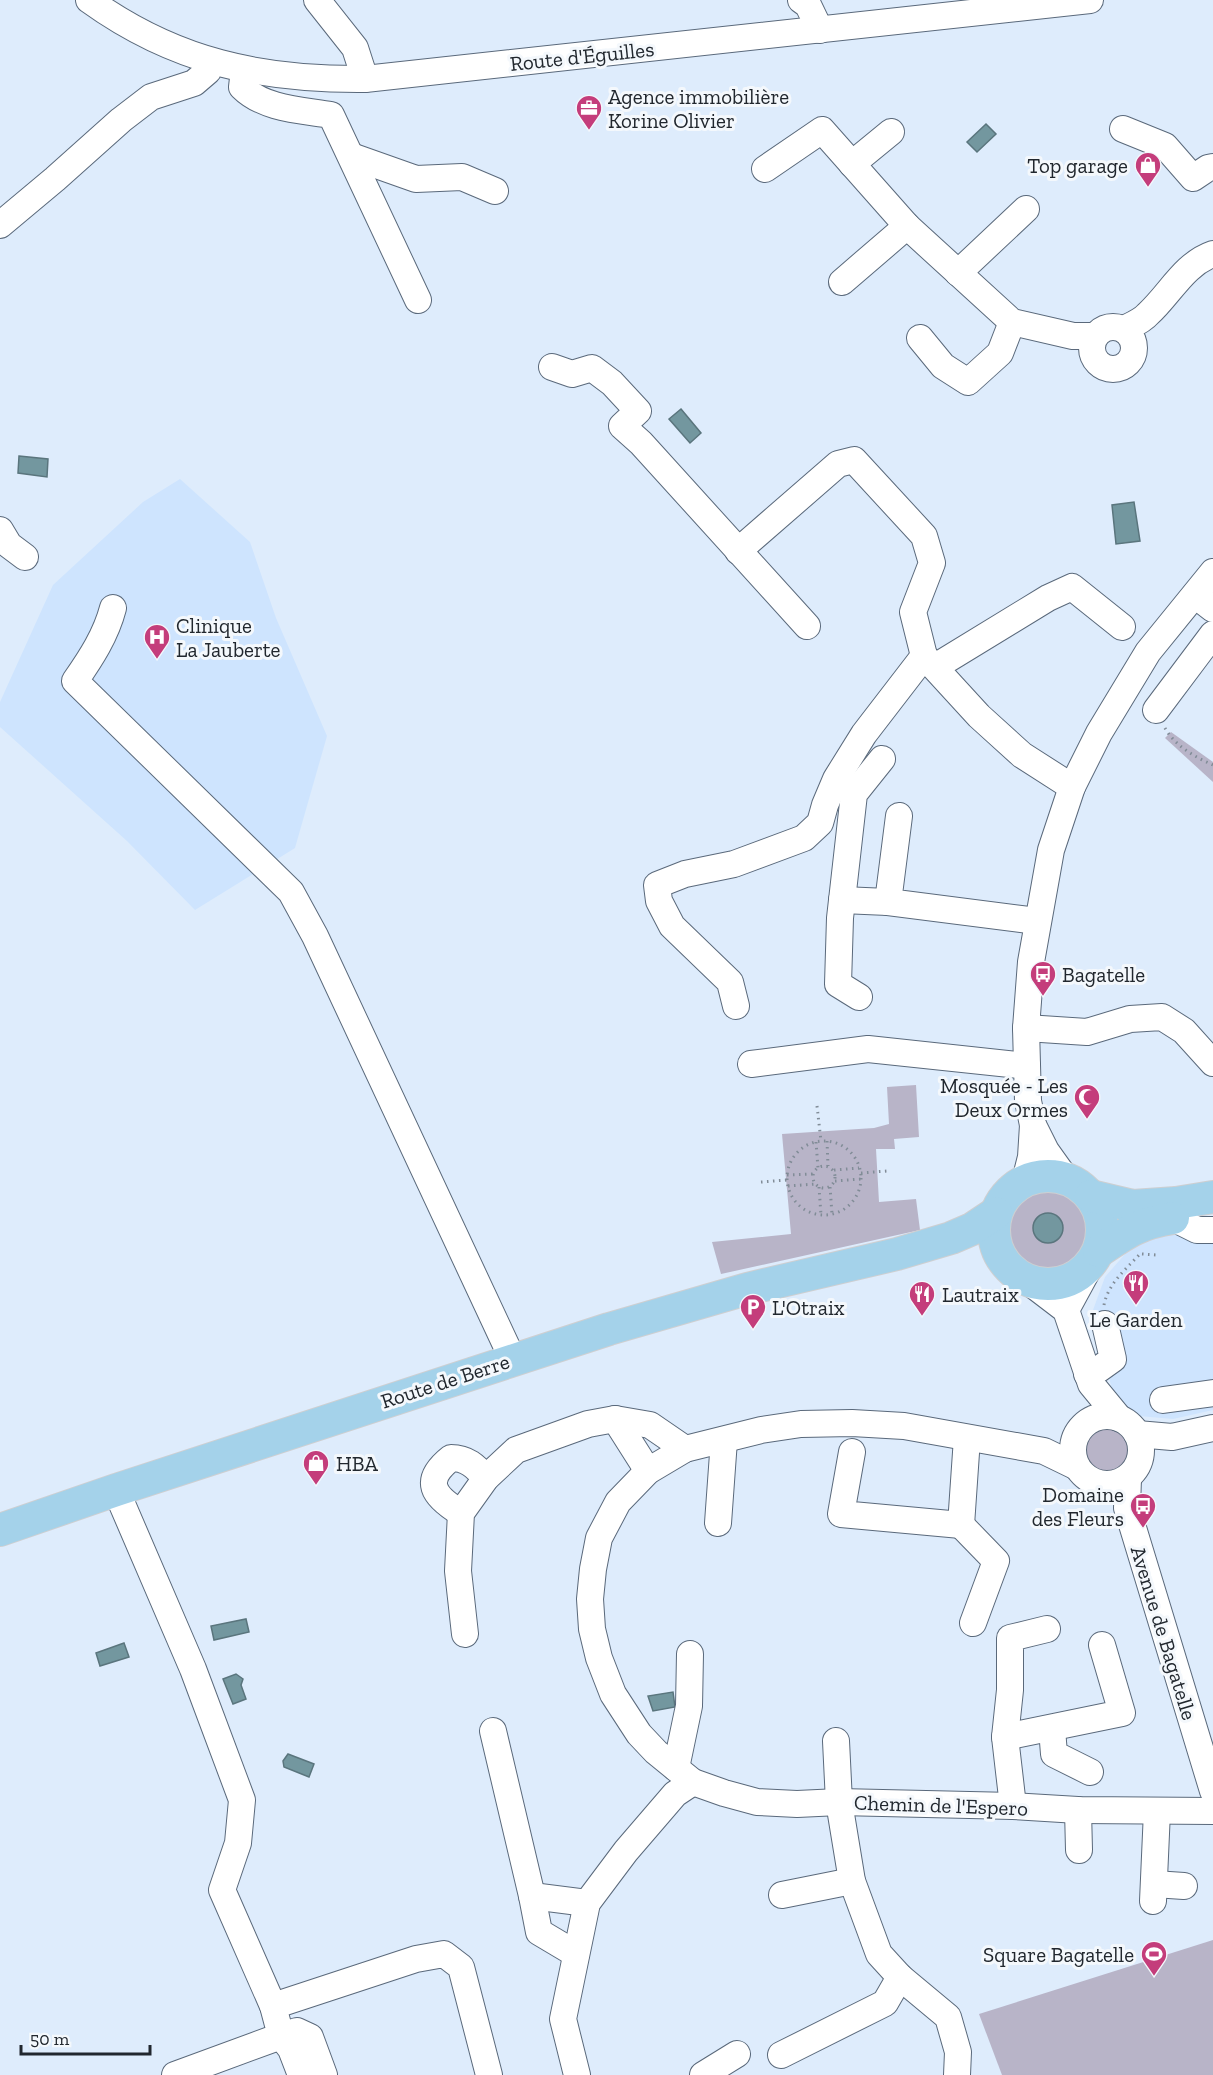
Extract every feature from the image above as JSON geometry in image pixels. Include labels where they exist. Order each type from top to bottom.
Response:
[{"type":"main road","points":[[1213,1197],[1133,1206],[1045,1176],[1024,1181],[1007,1194],[996,1213],[994,1230],[996,1246],[1003,1262],[1014,1273],[1028,1281],[1045,1285],[1062,1283],[1078,1276],[1095,1258],[1134,1227],[1151,1221],[1213,1211]]},
{"type":"main road","points":[[1079,1187],[1100,1213],[1102,1232],[1095,1258]]},
{"type":"main road","name":"Route de Berre","points":[[0,1530],[513,1359],[700,1302],[798,1276],[897,1254],[969,1231],[996,1213]]},
{"type":"main road","name":"Route de Berre","points":[[897,1254],[937,1251],[987,1254],[1003,1262]]},
{"type":"street","name":"Route d'Éguilles","points":[[89,0],[110,15],[161,42],[210,62],[285,76],[327,79],[365,79],[1090,0]]},
{"type":"street","points":[[317,0],[355,48],[365,79]]},
{"type":"street","points":[[801,0],[808,5],[820,30]]},
{"type":"street","points":[[0,225],[151,97],[194,83],[208,71],[210,62]]},
{"type":"street","points":[[244,70],[242,87],[250,95],[265,103],[331,115],[418,300]]},
{"type":"street","points":[[1123,129],[1165,146],[1193,178],[1213,167]]},
{"type":"street","points":[[765,169],[822,130],[907,226],[1012,322],[1087,343],[1104,367],[1118,368],[1130,361],[1135,332],[1188,269],[1202,258],[1213,254]]},
{"type":"street","points":[[852,164],[891,132]]},
{"type":"street","points":[[351,156],[416,179],[462,177],[495,191]]},
{"type":"street","points":[[958,273],[1026,209]]},
{"type":"street","points":[[842,282],[907,226]]},
{"type":"street","points":[[920,338],[943,366],[968,382],[1000,354],[1012,322]]},
{"type":"street","points":[[1087,343],[1099,331],[1111,326],[1135,332]]},
{"type":"street","points":[[552,367],[572,374],[591,368],[612,383],[638,411],[622,426],[641,443],[807,626]]},
{"type":"street","points":[[738,551],[838,464],[854,460],[924,536],[932,563],[913,612],[930,662],[979,716],[1022,755],[1072,787]]},
{"type":"street","points":[[0,530],[9,545],[25,557]]},
{"type":"street","points":[[1079,1187],[1046,1151],[1034,1125],[1028,1101],[1026,1028],[1031,962],[1051,850],[1072,787],[1099,733],[1149,652],[1204,602],[1213,572]]},
{"type":"street","points":[[736,1006],[730,982],[672,926],[658,902],[657,885],[685,874],[734,864],[804,838],[820,823],[836,779],[864,734],[930,662],[1072,587],[1122,627]]},
{"type":"street","points":[[113,608],[97,649],[75,681],[291,892],[320,946],[513,1359]]},
{"type":"street","points":[[1156,710],[1213,634]]},
{"type":"street","points":[[859,997],[838,984],[842,900],[854,794],[882,759]]},
{"type":"street","points":[[888,902],[899,816]]},
{"type":"street","points":[[842,900],[888,902],[1037,921]]},
{"type":"street","points":[[1026,1028],[1087,1032],[1130,1019],[1162,1017],[1184,1030],[1213,1063]]},
{"type":"street","points":[[750,1064],[868,1049],[1027,1066]]},
{"type":"street","points":[[1024,1181],[1031,1157],[1034,1125]]},
{"type":"street","points":[[1173,1218],[1197,1230],[1213,1230]]},
{"type":"street","points":[[1028,1281],[1066,1310],[1095,1258]]},
{"type":"street","name":"Avenue de Bagatelle","points":[[1066,1310],[1089,1379],[1126,1454],[1127,1508],[1213,1791]]},
{"type":"street","points":[[1089,1379],[1113,1359],[1105,1324]]},
{"type":"street","name":"Avenue de Bagatelle","points":[[1077,1467],[1073,1454],[1075,1430],[1089,1379]]},
{"type":"street","points":[[1162,1400],[1213,1393]]},
{"type":"street","name":"Chemin de l'Espero","points":[[1044,1451],[1075,1430],[1100,1417],[1126,1454],[1094,1482],[1084,1476],[1077,1467],[1044,1451],[904,1426],[801,1424],[761,1430],[685,1449],[648,1471],[618,1502],[599,1538],[590,1599],[592,1629],[599,1658],[613,1694],[639,1734],[684,1775],[724,1793],[757,1802],[1213,1811]]},
{"type":"street","points":[[465,1634],[458,1563],[461,1512],[486,1478],[516,1450],[588,1424],[615,1419],[650,1425],[685,1449]]},
{"type":"street","points":[[615,1419],[648,1471]]},
{"type":"street","points":[[1126,1454],[1172,1437],[1213,1428]]},
{"type":"street","points":[[961,1525],[967,1438]]},
{"type":"street","points":[[718,1523],[724,1440]]},
{"type":"street","points":[[852,1452],[841,1514],[961,1525],[996,1561],[973,1623]]},
{"type":"street","points":[[461,1512],[446,1504],[436,1493],[433,1481],[438,1468],[451,1458],[463,1458],[475,1466],[486,1478]]},
{"type":"street","points":[[116,1490],[193,1669],[242,1800],[238,1843],[222,1890],[273,2007],[281,2036],[291,2049],[301,2075]]},
{"type":"street","points":[[1013,1806],[1005,1737],[1010,1690],[1010,1638],[1047,1629]]},
{"type":"street","points":[[1005,1737],[1122,1713],[1102,1645]]},
{"type":"street","points":[[577,2074],[563,2019],[587,1903],[626,1851],[675,1794],[684,1775],[690,1654]]},
{"type":"street","points":[[1052,1729],[1054,1754],[1090,1772]]},
{"type":"street","points":[[493,1731],[539,1932],[576,1954]]},
{"type":"street","points":[[836,1741],[839,1802],[852,1881],[879,1954],[900,1977],[948,2016],[958,2052],[957,2075]]},
{"type":"street","points":[[1078,1810],[1078,1850]]},
{"type":"street","points":[[1157,1811],[1154,1893],[1184,1886]]},
{"type":"street","points":[[782,1895],[852,1881]]},
{"type":"street","points":[[532,1896],[587,1903]]},
{"type":"street","points":[[273,2007],[416,1959],[444,1954],[461,1966],[489,2075]]},
{"type":"street","points":[[781,2055],[885,2003],[900,1977]]},
{"type":"street","points":[[175,2075],[297,2031],[310,2037],[324,2075]]},
{"type":"street","points":[[703,2075],[736,2054]]},
{"type":"path","points":[[1156,710],[1168,733],[1176,741],[1193,756],[1213,765]]},
{"type":"path","points":[[817,1106],[821,1141]]},
{"type":"path","points":[[827,1141],[828,1166]]},
{"type":"path","points":[[827,1141],[843,1146],[852,1153],[861,1173],[861,1179],[857,1195],[850,1204],[840,1211],[821,1215],[805,1210],[796,1203],[788,1186],[787,1175],[793,1157],[801,1149],[816,1142],[827,1141]]},
{"type":"path","points":[[816,1142],[818,1168],[814,1174],[821,1215]]},
{"type":"path","points":[[818,1168],[828,1166],[834,1170],[859,1168]]},
{"type":"path","points":[[832,1214],[830,1187],[835,1181],[834,1170]]},
{"type":"path","points":[[861,1173],[887,1170]]},
{"type":"path","points":[[787,1175],[814,1174]]},
{"type":"path","points":[[835,1181],[861,1179]]},
{"type":"path","points":[[761,1182],[787,1180]]},
{"type":"path","points":[[788,1186],[830,1187]]},
{"type":"path","points":[[1105,1324],[1103,1311],[1106,1298],[1114,1283],[1140,1253],[1157,1255]]},
{"type":"shaded area","points":[[986,124],[996,134],[977,152],[967,142]]},
{"type":"shaded area","points":[[681,409],[701,433],[690,443],[669,419]]},
{"type":"shaded area","points":[[19,456],[48,459],[47,477],[18,473]]},
{"type":"shaded area","name":"Clinique La Jauberte","points":[[180,479],[250,542],[276,618],[327,736],[295,848],[195,910],[127,841],[0,727],[0,702],[53,585],[143,502]]},
{"type":"shaded area","points":[[1134,502],[1140,541],[1116,544],[1112,505]]},
{"type":"shaded area","points":[[1171,732],[1213,762],[1213,782],[1165,738]]},
{"type":"shaded area","points":[[916,1085],[919,1137],[894,1139],[895,1149],[876,1149],[879,1202],[916,1199],[920,1230],[721,1274],[712,1242],[791,1234],[782,1134],[874,1128],[889,1124],[887,1087]]},
{"type":"shaded area","points":[[1047,1188],[1062,1191],[1075,1200],[1084,1213],[1087,1228],[1084,1243],[1075,1256],[1062,1265],[1047,1268],[1032,1265],[1019,1256],[1010,1243],[1007,1228],[1010,1213],[1019,1200],[1032,1191]]},
{"type":"shaded area","points":[[1048,1213],[1054,1214],[1062,1222],[1062,1234],[1054,1242],[1048,1243],[1042,1242],[1034,1234],[1033,1228],[1034,1222],[1042,1214]]},
{"type":"shaded area","points":[[1213,1227],[1213,1410],[1173,1419],[1139,1416],[1113,1394],[1093,1310],[1105,1277],[1133,1245],[1162,1235]]},
{"type":"shaded area","points":[[1104,1428],[1114,1428],[1126,1435],[1133,1447],[1133,1457],[1126,1469],[1114,1476],[1104,1476],[1089,1465],[1085,1457],[1085,1447],[1096,1432]]},
{"type":"shaded area","points":[[246,1619],[249,1632],[214,1640],[211,1626]]},
{"type":"shaded area","points":[[124,1643],[129,1657],[100,1666],[96,1653]]},
{"type":"shaded area","points":[[236,1674],[243,1679],[241,1685],[246,1699],[233,1704],[223,1679]]},
{"type":"shaded area","points":[[673,1692],[675,1707],[653,1711],[648,1696]]},
{"type":"shaded area","points":[[288,1754],[314,1764],[309,1777],[284,1767],[283,1761]]},
{"type":"shaded area","name":"Square Bagatelle","points":[[1213,1940],[1213,2075],[1002,2075],[979,2014]]},
{"type":"place","name":"Agence immobilière Korine Olivier","points":[[589,131]]},
{"type":"place","name":"Top garage","points":[[1148,188]]},
{"type":"place","name":"Clinique La Jauberte","points":[[157,660]]},
{"type":"place","name":"Bagatelle","points":[[1043,997]]},
{"type":"place","name":"Mosquée - Les Deux Ormes","points":[[1087,1120]]},
{"type":"place","name":"Le Garden","points":[[1136,1306]]},
{"type":"place","name":"Lautraix","points":[[922,1317]]},
{"type":"place","name":"L'Otraix","points":[[753,1330]]},
{"type":"place","name":"HBA","points":[[316,1486]]},
{"type":"place","name":"Domaine des Fleurs","points":[[1143,1529]]},
{"type":"place","name":"Square Bagatelle","points":[[1154,1977]]}]
